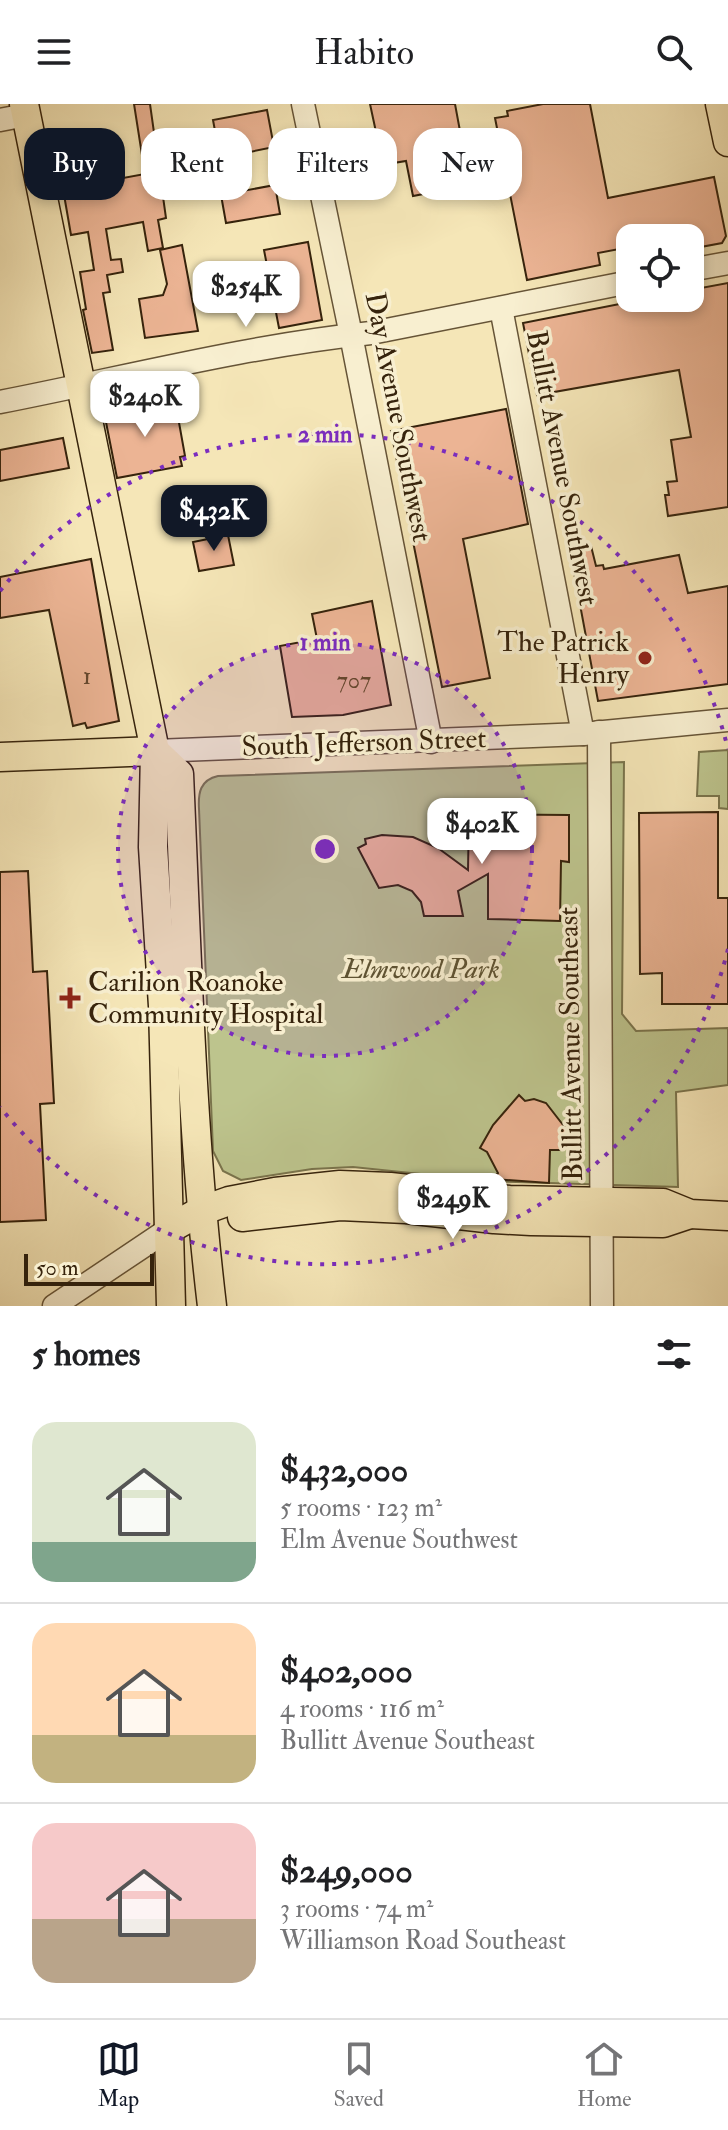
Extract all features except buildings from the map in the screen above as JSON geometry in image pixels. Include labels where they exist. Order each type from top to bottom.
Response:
[{"type":"main road","points":[[720,104],[728,142]]},
{"type":"main road","points":[[16,113],[80,386],[155,751],[153,847],[163,1006],[170,1298]]},
{"type":"main road","points":[[155,751],[179,774],[193,1104],[211,1296]]},
{"type":"main road","name":"South Jefferson Street","points":[[0,757],[155,751]]},
{"type":"main road","points":[[169,1229],[259,1195],[340,1185],[390,1187],[603,1212],[663,1203],[690,1214],[728,1216]]},
{"type":"street","name":"Day Avenue Southwest","points":[[303,104],[431,742]]},
{"type":"street","points":[[704,267],[728,263]]},
{"type":"street","points":[[0,402],[272,347],[616,285]]},
{"type":"street","name":"Bullitt Avenue Southwest","points":[[501,308],[591,733]]},
{"type":"street","name":"South Jefferson Street","points":[[155,751],[431,742],[591,733],[728,720]]},
{"type":"street","name":"Bullitt Avenue Southeast","points":[[591,733],[603,1212],[602,1306]]},
{"type":"street","points":[[54,1306],[169,1229]]},
{"type":"green space","points":[[728,750],[728,809],[719,808],[719,796],[697,796],[699,752]]},
{"type":"green space","name":"Elmwood Park","points":[[624,762],[622,1014],[636,1031],[728,1028],[728,1085],[676,1092],[678,1187],[488,1181],[353,1167],[312,1169],[241,1180],[223,1171],[213,1151],[199,803],[204,784],[218,776]]},
{"type":"place","name":"The Patrick Henry","points":[[645,658]]},
{"type":"place","name":"Carilion Roanoke Community Hospital","points":[[70,998]]}]
